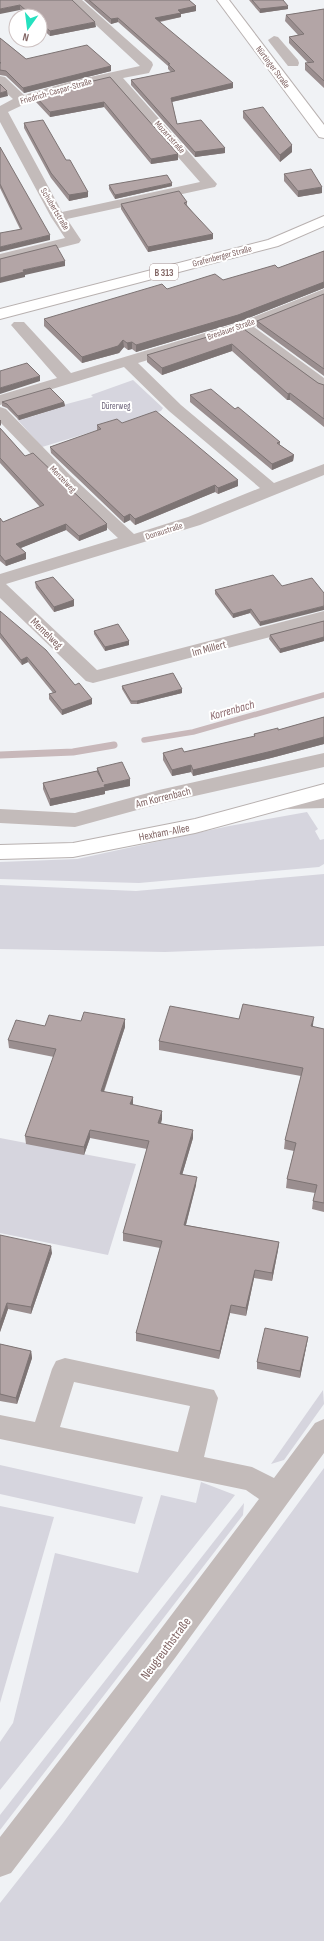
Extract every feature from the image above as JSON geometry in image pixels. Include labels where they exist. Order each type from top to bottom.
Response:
[{"type":"main road","name":"Nürtinger Straße","points":[[223,0],[324,134]]},
{"type":"main road","name":"Grafenberger Straße","points":[[0,313],[273,243],[307,229],[324,220]]},
{"type":"main road","name":"Hexham-Allee","points":[[0,852],[73,850],[195,826],[324,792]]},
{"type":"street","points":[[75,0],[147,65],[144,70],[114,76]]},
{"type":"street","points":[[274,40],[293,63]]},
{"type":"street","name":"Friedrich-Caspar-Straße","points":[[0,111],[22,100],[77,84],[114,76]]},
{"type":"street","name":"Mozartstraße","points":[[58,217],[210,184],[114,76]]},
{"type":"street","points":[[0,80],[22,100]]},
{"type":"street","name":"Schubertstraße","points":[[0,111],[58,217],[74,240],[0,259]]},
{"type":"street","name":"Breslauer Straße","points":[[0,400],[243,326],[324,294]]},
{"type":"street","points":[[19,325],[67,379]]},
{"type":"street","points":[[243,326],[324,386]]},
{"type":"street","points":[[128,362],[175,408],[271,489]]},
{"type":"street","name":"Menzelweg","points":[[0,412],[65,482],[94,510],[132,541]]},
{"type":"street","name":"Donaustraße","points":[[0,580],[194,521],[324,469]]},
{"type":"street","name":"Memelweg","points":[[0,588],[93,677]]},
{"type":"street","name":"Im Millert","points":[[93,677],[164,660],[324,617]]},
{"type":"street","name":"Am Korrenbach","points":[[0,816],[75,820],[159,797],[324,760]]},
{"type":"street","points":[[288,802],[324,801]]},
{"type":"street","points":[[44,1437],[65,1369],[205,1398],[188,1466]]},
{"type":"street","points":[[0,1427],[252,1479],[278,1496]]},
{"type":"street","name":"Neugreuthstraße","points":[[0,1862],[117,1712],[278,1496],[324,1431]]},
{"type":"green space","name":"Dürerweg","points":[[133,380],[163,408],[161,411],[42,447],[17,419],[19,416],[27,414],[30,417],[49,411],[48,409],[93,397],[91,395]]},
{"type":"green space","points":[[307,812],[318,829],[315,831],[320,840],[324,839],[324,864],[319,867],[139,883],[0,879],[0,862],[77,859],[229,826]]},
{"type":"green space","points":[[324,874],[324,946],[165,952],[0,949],[0,885],[136,891]]},
{"type":"green space","points":[[0,1138],[136,1164],[108,1255],[0,1233]]},
{"type":"green space","points":[[323,1390],[324,1404],[284,1460],[271,1464]]},
{"type":"green space","points":[[0,1465],[143,1497],[135,1524],[0,1494]]},
{"type":"green space","points":[[324,1468],[324,1941],[0,1941],[0,1903],[63,1823]]},
{"type":"green space","points":[[201,1482],[235,1495],[0,1790],[0,1742],[13,1723],[55,1553],[138,1573],[161,1495],[196,1503]]},
{"type":"green space","points":[[244,1503],[243,1515],[0,1830],[0,1815]]},
{"type":"green space","points":[[0,1506],[54,1517],[0,1703]]},
{"type":"building","points":[[0,0],[72,0],[95,22],[50,31],[48,29],[48,8],[23,8],[20,5],[0,9]]},
{"type":"building","points":[[89,0],[189,0],[196,6],[178,10],[181,13],[155,18],[233,83],[171,98],[177,124],[201,120],[225,148],[195,152],[131,80],[175,71],[168,64],[170,64],[118,18],[111,19]]},
{"type":"building","points":[[252,0],[283,0],[288,6],[260,9]]},
{"type":"building","points":[[324,9],[324,81],[305,63],[314,62],[289,37],[304,34],[286,15]]},
{"type":"building","points":[[0,38],[8,44],[8,48],[12,48],[26,59],[87,45],[111,66],[23,88],[6,71],[0,70]]},
{"type":"building","points":[[110,77],[178,154],[151,159],[104,102],[50,112],[36,97],[72,86]]},
{"type":"building","points":[[0,84],[7,91],[0,93]]},
{"type":"building","points":[[263,107],[292,145],[280,155],[243,111]]},
{"type":"building","points":[[43,120],[66,160],[70,160],[88,192],[69,195],[51,173],[24,123]]},
{"type":"building","points":[[0,147],[50,235],[0,247],[0,233],[22,229],[0,184]]},
{"type":"building","points":[[311,169],[322,187],[298,191],[284,174]]},
{"type":"building","points":[[167,175],[172,183],[115,195],[109,185]]},
{"type":"building","points":[[179,191],[187,202],[184,203],[213,234],[148,247],[121,204]]},
{"type":"building","points":[[56,245],[65,261],[23,270],[24,272],[0,278],[0,259]]},
{"type":"building","points":[[324,251],[324,282],[238,315],[136,345],[132,342],[127,343],[123,340],[118,346],[82,357],[44,319],[162,284],[167,289],[215,274],[223,280],[275,265],[278,268]]},
{"type":"building","points":[[324,294],[324,369],[257,321]]},
{"type":"building","points":[[241,327],[318,383],[324,385],[324,419],[290,393],[288,394],[232,344],[162,368],[147,355]]},
{"type":"building","points":[[27,363],[40,376],[0,388],[0,371]]},
{"type":"building","points":[[50,388],[64,402],[18,416],[7,404],[2,402]]},
{"type":"building","points":[[211,389],[235,409],[238,407],[280,442],[277,443],[294,455],[272,464],[190,395]]},
{"type":"building","points":[[156,411],[238,480],[218,488],[215,485],[135,519],[130,514],[124,517],[50,447],[101,429],[97,425],[117,419],[122,423]]},
{"type":"building","points":[[0,428],[25,456],[33,453],[107,524],[79,536],[66,524],[16,544],[26,553],[5,561],[0,555],[0,518],[3,522],[44,505],[0,458]]},
{"type":"building","points":[[273,575],[282,586],[312,578],[324,593],[324,606],[260,622],[251,609],[233,614],[215,590]]},
{"type":"building","points":[[53,577],[74,600],[54,607],[35,582]]},
{"type":"building","points":[[0,611],[46,650],[75,685],[79,683],[92,699],[62,710],[49,694],[56,692],[27,657],[21,660],[0,633]]},
{"type":"building","points":[[324,621],[324,637],[280,649],[270,635]]},
{"type":"building","points":[[118,624],[129,641],[105,647],[94,631]]},
{"type":"building","points":[[173,673],[182,689],[137,701],[131,701],[122,686]]},
{"type":"building","points":[[324,717],[324,737],[193,770],[191,765],[172,770],[163,753],[182,748],[184,752],[255,736],[254,734],[278,728],[278,730]]},
{"type":"building","points":[[122,762],[130,779],[104,785],[105,787],[50,799],[43,783],[97,771],[103,782],[97,768]]},
{"type":"building","points":[[243,1004],[314,1017],[311,1026],[324,1029],[324,1203],[313,1201],[317,1185],[287,1179],[296,1143],[285,1140],[303,1068],[159,1041],[170,1006],[239,1019]]},
{"type":"building","points":[[84,1012],[125,1019],[101,1091],[133,1097],[130,1104],[162,1111],[158,1123],[193,1130],[180,1174],[197,1177],[184,1225],[279,1242],[272,1273],[255,1270],[246,1308],[231,1305],[220,1351],[136,1333],[162,1241],[123,1233],[149,1141],[90,1130],[84,1147],[25,1136],[56,1049],[8,1040],[16,1020],[45,1026],[49,1015],[81,1021]]},
{"type":"building","points":[[0,1235],[51,1246],[31,1307],[7,1303],[0,1323]]},
{"type":"building","points":[[265,1328],[308,1337],[300,1371],[257,1362]]},
{"type":"building","points":[[0,1344],[31,1351],[16,1398],[0,1394]]},
{"type":"waterway","name":"Korrenbach","points":[[144,740],[193,732],[324,695]]},
{"type":"waterway","name":"Korrenbach","points":[[0,755],[73,752],[114,745]]}]
